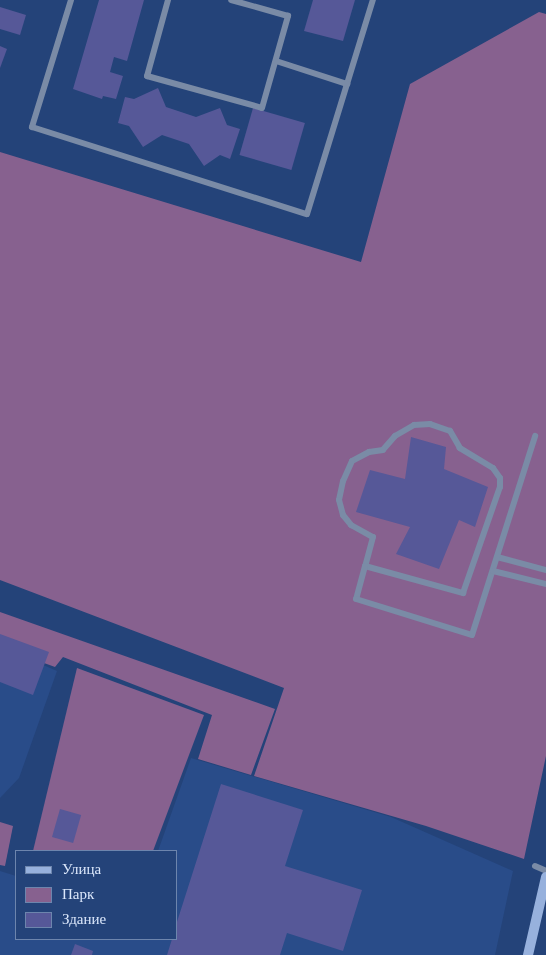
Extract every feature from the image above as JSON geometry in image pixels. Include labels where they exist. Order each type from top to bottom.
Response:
[{"type":"main road","points":[[528,955],[546,877]]},
{"type":"lane","points":[[71,0],[32,127],[307,214],[373,0]]},
{"type":"lane","points":[[168,0],[147,76],[262,108],[288,16],[231,0]]},
{"type":"lane","points":[[276,61],[347,84]]},
{"type":"lane","points":[[365,566],[463,593],[500,487],[500,478],[493,468],[460,448],[450,431],[430,424],[414,425],[402,431],[384,450],[369,452],[352,461],[343,482],[339,500],[343,515],[351,525],[373,537],[365,566],[356,599],[472,634],[535,436]]},
{"type":"lane","points":[[497,557],[546,570]]},
{"type":"lane","points":[[493,571],[546,584]]},
{"type":"lane","points":[[536,866],[546,871]]},
{"type":"shaded area","points":[[0,646],[57,671],[19,778],[0,798]]},
{"type":"shaded area","points":[[191,758],[391,817],[513,871],[495,955],[0,955],[0,871],[15,876],[15,940],[178,940],[178,850],[158,850]]},
{"type":"green space","points":[[539,12],[546,14],[546,756],[524,859],[426,826],[254,776],[284,688],[0,580],[0,152],[361,262],[410,84]]},
{"type":"green space","points":[[0,612],[275,709],[251,775],[198,759],[212,715],[63,657],[55,667],[0,647]]},
{"type":"green space","points":[[77,668],[204,715],[153,850],[33,850]]},
{"type":"green space","points":[[0,822],[13,826],[5,866],[0,865]]},
{"type":"building","points":[[99,0],[144,0],[127,61],[114,57],[110,72],[123,76],[116,99],[103,96],[102,99],[73,89]]},
{"type":"building","points":[[313,0],[355,0],[343,41],[304,31]]},
{"type":"building","points":[[0,7],[26,15],[20,35],[0,29]]},
{"type":"building","points":[[0,46],[7,49],[0,68]]},
{"type":"building","points":[[158,88],[166,107],[196,117],[220,108],[227,125],[240,129],[230,159],[220,155],[204,166],[189,144],[162,135],[143,147],[129,126],[118,123],[125,97],[134,99]]},
{"type":"building","points":[[253,108],[305,123],[291,170],[239,155]]},
{"type":"building","points":[[411,437],[446,447],[444,469],[488,487],[475,527],[459,520],[439,569],[396,554],[410,527],[356,512],[370,470],[405,479]]},
{"type":"building","points":[[0,634],[49,652],[33,695],[0,682]]},
{"type":"building","points":[[221,784],[303,810],[285,866],[362,890],[343,951],[287,933],[280,955],[167,955],[172,940],[178,940],[178,919]]},
{"type":"building","points":[[60,809],[81,815],[73,843],[52,837]]},
{"type":"building","points":[[75,944],[93,951],[92,955],[71,955]]}]
